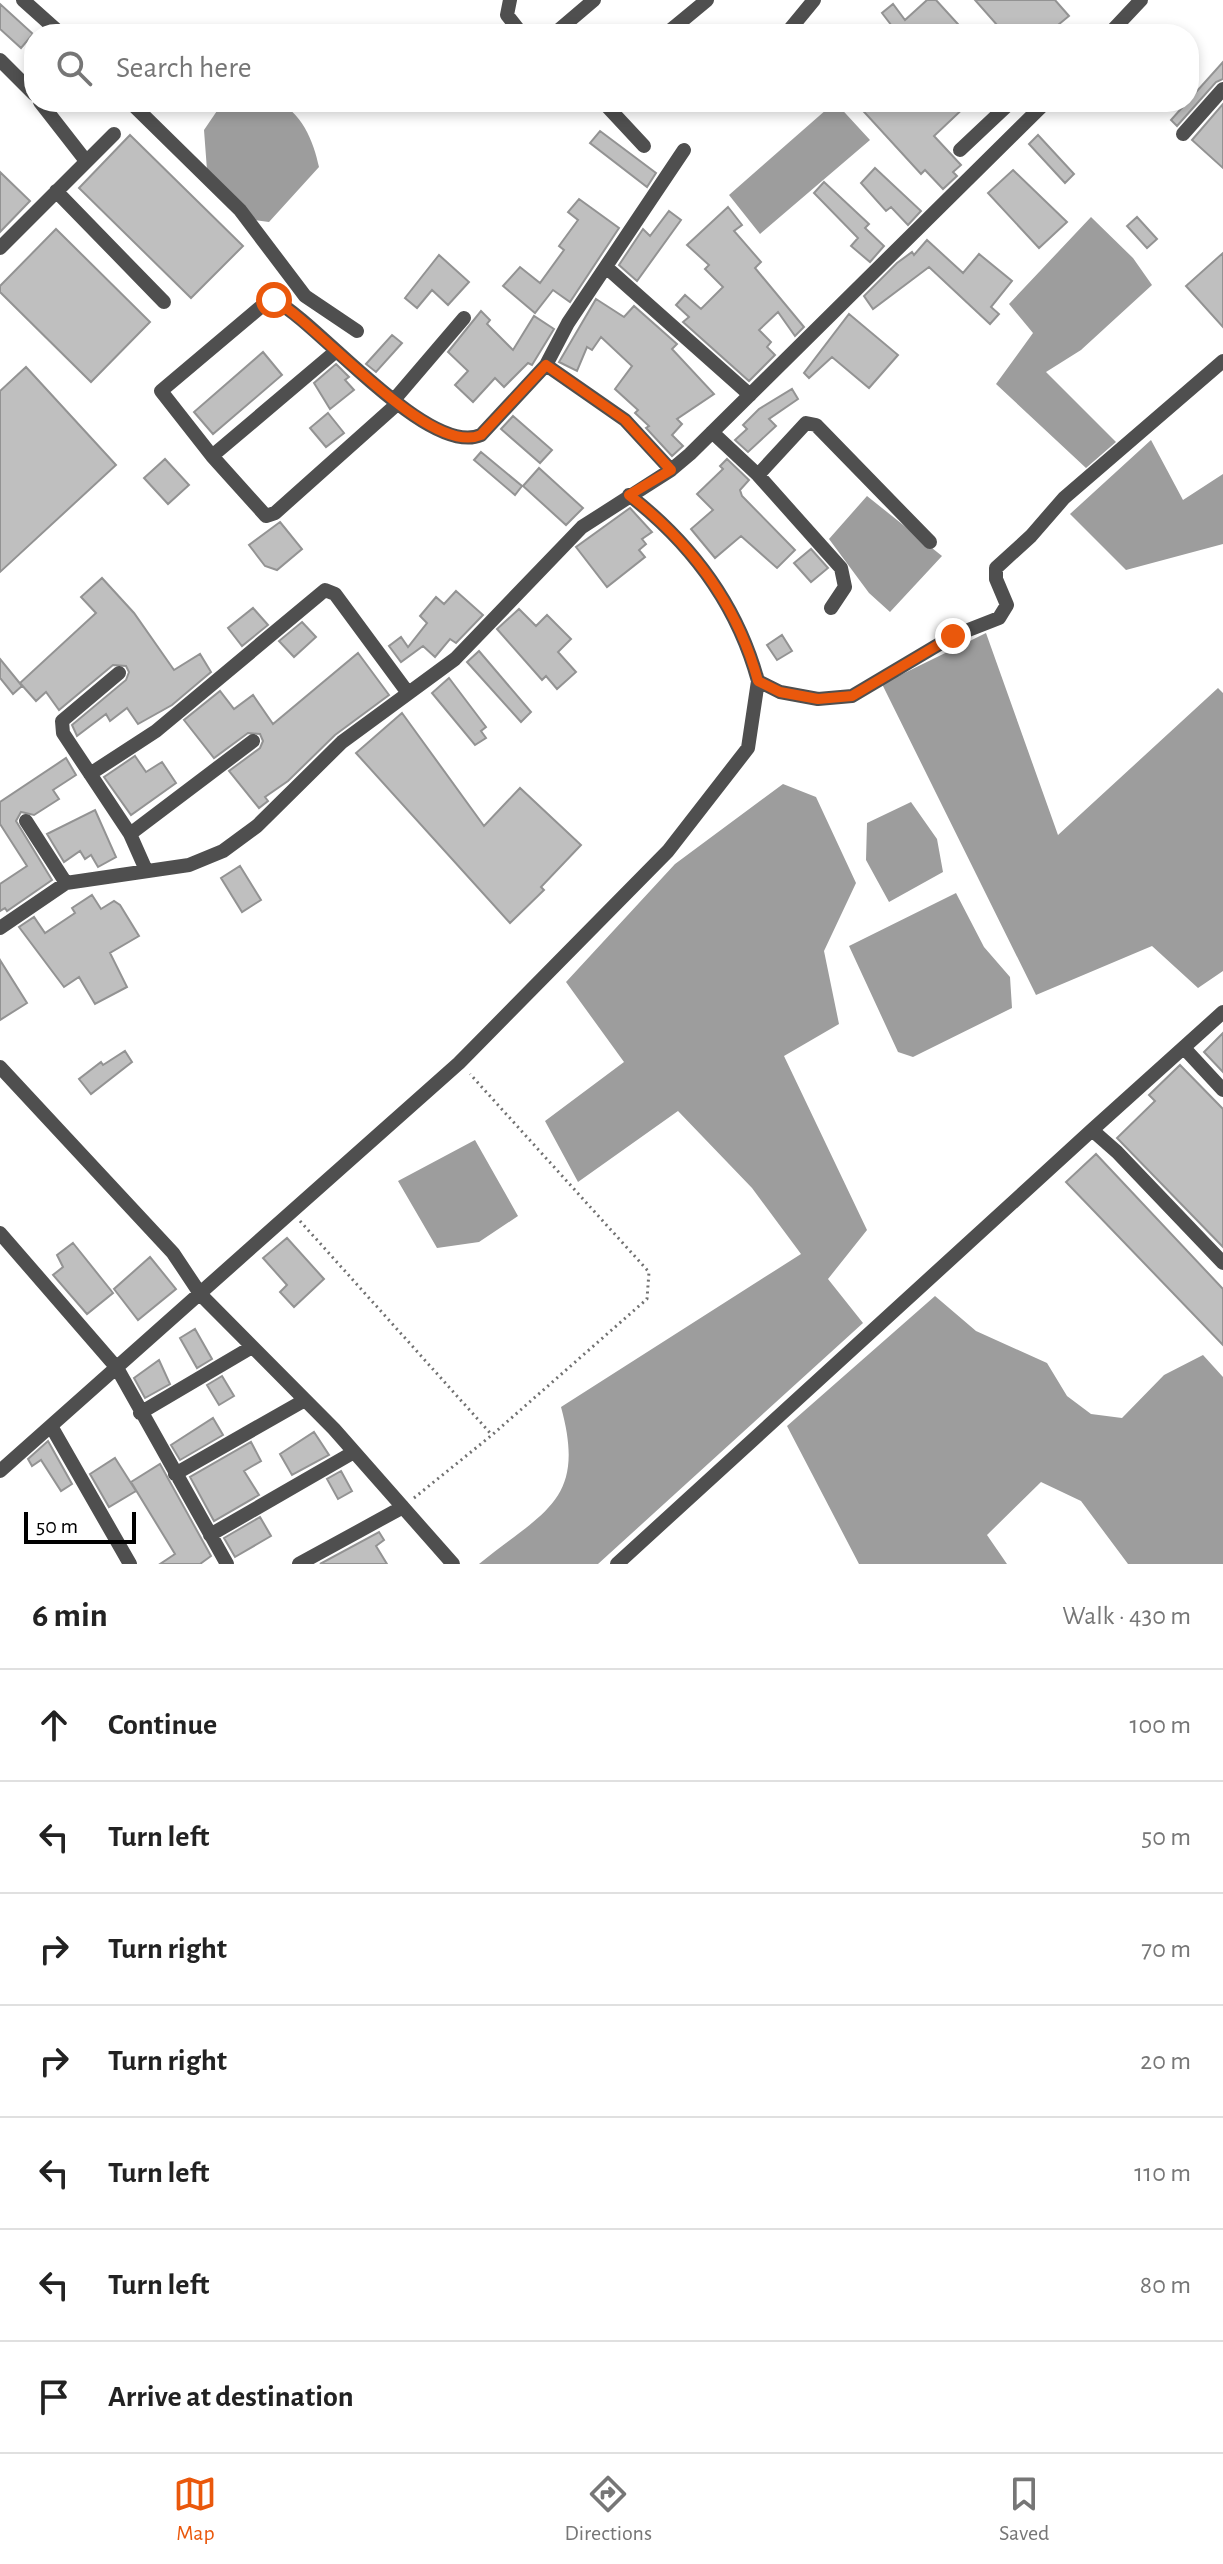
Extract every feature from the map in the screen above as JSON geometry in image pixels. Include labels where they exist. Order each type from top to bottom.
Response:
[{"type":"street","points":[[23,0],[50,24]]},
{"type":"street","points":[[510,0],[507,15],[514,24]]},
{"type":"street","points":[[566,24],[594,0]]},
{"type":"street","points":[[678,24],[707,0]]},
{"type":"street","points":[[794,24],[814,0]]},
{"type":"street","points":[[1118,24],[1141,0]]},
{"type":"street","points":[[0,60],[24,84]]},
{"type":"street","points":[[1183,134],[1223,89]]},
{"type":"street","points":[[48,112],[86,161]]},
{"type":"street","points":[[140,112],[240,210],[305,296],[357,331]]},
{"type":"street","points":[[612,112],[644,146]]},
{"type":"street","points":[[960,150],[1000,112]]},
{"type":"street","points":[[0,928],[66,883],[189,865],[223,851],[257,826],[342,742],[455,659],[582,527],[671,470],[1036,112]]},
{"type":"street","points":[[0,248],[114,134]]},
{"type":"street","points":[[464,318],[394,403],[275,513],[266,516],[212,456],[161,391],[163,386],[269,300],[279,302],[394,403],[469,440],[481,435],[546,365],[568,323],[684,150]]},
{"type":"street","points":[[56,191],[164,302]]},
{"type":"street","points":[[606,267],[750,395]]},
{"type":"street","points":[[212,456],[335,352]]},
{"type":"street","points":[[758,681],[780,692],[818,699],[852,696],[953,636],[999,618],[1007,605],[996,579],[996,568],[1031,536],[1064,498],[1223,361]]},
{"type":"street","points":[[546,365],[625,420],[671,470]]},
{"type":"street","points":[[758,475],[806,423],[816,425],[930,542]]},
{"type":"street","points":[[712,432],[758,475],[841,568],[845,587],[831,608]]},
{"type":"street","points":[[0,1471],[459,1063],[668,851],[748,748],[758,681],[747,641],[734,613],[701,564],[656,516],[629,495]]},
{"type":"street","points":[[90,774],[156,731],[325,590],[335,594],[408,693]]},
{"type":"street","points":[[119,673],[62,721],[63,733],[130,834],[146,870]]},
{"type":"street","points":[[130,834],[253,741]]},
{"type":"street","points":[[26,821],[66,883]]},
{"type":"street","points":[[617,1564],[1223,1012]]},
{"type":"street","points":[[1185,1049],[1223,1090]]},
{"type":"street","points":[[0,1067],[173,1253],[201,1295],[354,1452],[453,1564]]},
{"type":"street","points":[[1092,1130],[1223,1263]]},
{"type":"street","points":[[1,1235],[117,1368],[227,1564]]},
{"type":"street","points":[[140,1413],[252,1347]]},
{"type":"street","points":[[175,1474],[305,1400]]},
{"type":"street","points":[[51,1426],[130,1564]]},
{"type":"street","points":[[210,1535],[354,1452]]},
{"type":"street","points":[[299,1564],[403,1507]]},
{"type":"path","points":[[403,1507],[492,1435],[647,1299],[649,1272],[459,1063]]},
{"type":"path","points":[[293,1213],[492,1435]]},
{"type":"shaded area","points":[[216,112],[293,112],[305,128],[319,167],[269,222],[254,220],[207,170],[204,130]]},
{"type":"shaded area","points":[[824,112],[844,112],[870,140],[760,234],[729,195]]},
{"type":"shaded area","points":[[1091,217],[1133,258],[1152,285],[1081,350],[1046,372],[1116,442],[1086,468],[996,384],[1033,333],[1009,304]]},
{"type":"shaded area","points":[[1151,440],[1183,500],[1223,474],[1223,544],[1126,570],[1070,514]]},
{"type":"shaded area","points":[[867,496],[942,556],[890,612],[869,593],[829,539]]},
{"type":"shaded area","points":[[986,633],[1058,835],[1218,688],[1223,693],[1223,971],[1198,988],[1152,946],[1036,995],[882,684]]},
{"type":"shaded area","points":[[783,784],[816,797],[856,883],[824,951],[839,1024],[784,1056],[867,1230],[828,1279],[863,1323],[598,1564],[479,1564],[540,1516],[564,1484],[568,1439],[561,1407],[801,1254],[752,1188],[678,1111],[578,1182],[545,1121],[624,1062],[566,982],[675,864]]},
{"type":"shaded area","points":[[911,802],[937,839],[943,872],[889,902],[866,860],[867,823]]},
{"type":"shaded area","points":[[956,893],[984,947],[1010,977],[1012,1008],[913,1057],[898,1052],[849,946]]},
{"type":"shaded area","points":[[475,1140],[518,1216],[479,1242],[437,1248],[398,1181]]},
{"type":"shaded area","points":[[935,1296],[976,1331],[1047,1363],[1067,1396],[1091,1414],[1122,1418],[1164,1375],[1203,1355],[1223,1377],[1223,1564],[1128,1564],[1081,1501],[1041,1482],[987,1535],[1007,1564],[859,1564],[787,1426]]},
{"type":"building","points":[[927,0],[936,0],[958,24],[890,24],[882,13],[893,4],[905,20]]},
{"type":"building","points":[[975,0],[1055,0],[1069,16],[1059,24],[996,24]]},
{"type":"building","points":[[0,4],[24,26],[24,44],[21,48],[0,29]]},
{"type":"building","points":[[1223,62],[1223,79],[1216,82],[1199,101],[1199,89]]},
{"type":"building","points":[[1223,104],[1223,168],[1192,140]]},
{"type":"building","points":[[864,112],[959,112],[934,136],[961,165],[953,172],[957,176],[943,189],[925,170],[921,174]]},
{"type":"building","points":[[1178,112],[1189,112],[1177,126],[1171,120]]},
{"type":"building","points":[[600,131],[656,173],[647,187],[590,143]]},
{"type":"building","points":[[130,135],[243,246],[191,298],[79,188]]},
{"type":"building","points":[[1038,135],[1074,174],[1065,183],[1029,144]]},
{"type":"building","points":[[875,168],[921,211],[908,225],[891,207],[886,211],[861,183]]},
{"type":"building","points":[[1013,170],[1067,222],[1039,248],[988,193]]},
{"type":"building","points":[[0,172],[30,201],[0,232]]},
{"type":"building","points":[[824,182],[869,224],[865,228],[884,246],[870,262],[851,246],[858,238],[814,193]]},
{"type":"building","points":[[579,199],[619,228],[570,302],[553,290],[535,313],[503,286],[520,267],[540,283],[564,250],[559,246],[578,220],[568,212]]},
{"type":"building","points":[[728,207],[742,225],[734,231],[761,262],[755,268],[804,327],[795,336],[778,312],[759,330],[771,342],[767,347],[775,355],[749,381],[683,322],[689,317],[676,305],[685,295],[701,309],[723,287],[705,269],[709,265],[687,245]]},
{"type":"building","points":[[669,211],[681,220],[637,281],[619,265],[643,229],[650,236]]},
{"type":"building","points":[[1137,217],[1157,239],[1147,248],[1127,226]]},
{"type":"building","points":[[56,229],[150,322],[91,382],[0,292],[0,286]]},
{"type":"building","points":[[927,240],[963,273],[979,254],[1012,281],[991,307],[999,314],[990,324],[929,267],[873,309],[864,296],[897,263],[912,252],[914,255]]},
{"type":"building","points":[[1223,253],[1223,327],[1186,286]]},
{"type":"building","points":[[439,255],[469,282],[448,305],[432,290],[417,308],[405,298]]},
{"type":"building","points":[[596,299],[624,317],[634,306],[677,344],[672,349],[714,394],[677,419],[682,424],[672,435],[683,446],[672,456],[646,428],[649,426],[635,413],[638,410],[615,389],[632,366],[601,337],[592,350],[587,347],[577,371],[559,362]]},
{"type":"building","points":[[481,311],[490,320],[487,324],[513,350],[534,316],[554,329],[532,365],[528,363],[504,387],[495,378],[473,402],[455,385],[468,371],[448,352]]},
{"type":"building","points":[[849,314],[898,355],[869,388],[832,357],[809,378],[804,373]]},
{"type":"building","points":[[392,335],[402,343],[376,372],[366,364]]},
{"type":"building","points":[[263,352],[282,375],[213,434],[194,412]]},
{"type":"building","points":[[336,364],[349,377],[345,380],[354,390],[330,409],[314,383]]},
{"type":"building","points":[[26,367],[116,465],[0,572],[0,391]]},
{"type":"building","points":[[792,389],[798,399],[769,419],[776,426],[748,452],[735,440],[747,429],[743,425],[759,409]]},
{"type":"building","points":[[328,413],[344,433],[326,447],[310,428]]},
{"type":"building","points":[[513,416],[552,450],[540,463],[501,429]]},
{"type":"building","points":[[481,452],[522,486],[515,495],[474,460]]},
{"type":"building","points":[[165,459],[189,485],[168,504],[144,478]]},
{"type":"building","points":[[727,459],[749,480],[740,490],[742,496],[795,550],[777,568],[741,536],[715,558],[691,529],[713,510],[697,494],[723,469],[720,466]]},
{"type":"building","points":[[539,468],[583,508],[566,525],[523,486]]},
{"type":"building","points":[[630,508],[652,532],[642,539],[646,544],[639,550],[645,557],[607,587],[576,547]]},
{"type":"building","points":[[280,522],[302,549],[277,570],[265,566],[249,545]]},
{"type":"building","points":[[811,549],[828,568],[811,582],[794,563]]},
{"type":"building","points":[[102,578],[134,613],[174,670],[200,654],[211,672],[172,705],[138,724],[127,708],[110,721],[106,714],[77,736],[72,725],[126,680],[129,672],[126,666],[113,665],[59,710],[46,692],[36,701],[20,683],[96,613],[81,597]]},
{"type":"building","points":[[456,591],[483,615],[456,643],[450,639],[435,657],[423,646],[401,662],[389,646],[401,637],[408,647],[427,623],[420,616],[436,597],[444,604]]},
{"type":"building","points":[[253,608],[268,625],[242,646],[228,628]]},
{"type":"building","points":[[519,609],[536,626],[547,615],[571,639],[558,652],[576,672],[557,689],[546,676],[542,680],[497,629]]},
{"type":"building","points":[[302,622],[316,637],[294,657],[279,641]]},
{"type":"building","points":[[782,635],[792,651],[777,660],[767,645]]},
{"type":"building","points":[[479,651],[531,712],[521,722],[467,662]]},
{"type":"building","points":[[358,653],[389,695],[335,735],[288,781],[265,797],[268,801],[259,808],[229,771],[260,748],[263,741],[260,734],[248,733],[214,758],[184,720],[220,691],[234,709],[253,695],[273,724]]},
{"type":"building","points":[[0,659],[22,686],[13,694],[0,678]]},
{"type":"building","points":[[449,678],[486,727],[481,731],[486,738],[475,745],[432,693]]},
{"type":"building","points":[[402,713],[484,826],[520,788],[581,845],[541,887],[544,890],[510,923],[356,753]]},
{"type":"building","points":[[135,756],[146,772],[162,762],[176,783],[131,815],[104,777]]},
{"type":"building","points":[[66,758],[76,775],[53,790],[59,799],[34,815],[21,812],[16,821],[52,880],[7,911],[5,908],[0,911],[0,884],[27,866],[0,824],[0,802]]},
{"type":"building","points":[[95,810],[116,857],[98,867],[91,855],[85,859],[80,851],[64,862],[47,834]]},
{"type":"building","points":[[240,866],[261,900],[242,912],[221,878]]},
{"type":"building","points":[[92,895],[101,909],[114,901],[120,905],[139,936],[110,953],[127,987],[95,1004],[79,977],[64,987],[19,927],[34,917],[45,933],[75,913],[72,908]]},
{"type":"building","points":[[0,960],[27,1003],[0,1020]]},
{"type":"building","points":[[1223,1033],[1223,1072],[1204,1052]]},
{"type":"building","points":[[125,1051],[132,1062],[91,1094],[79,1079],[101,1062],[103,1065]]},
{"type":"building","points":[[1180,1065],[1223,1109],[1223,1247],[1117,1138],[1155,1101],[1149,1095]]},
{"type":"building","points":[[1096,1154],[1223,1289],[1223,1345],[1066,1182]]},
{"type":"building","points":[[287,1238],[324,1279],[294,1307],[280,1292],[287,1285],[263,1258]]},
{"type":"building","points":[[73,1243],[113,1293],[87,1314],[53,1275],[63,1267],[57,1255]]},
{"type":"building","points":[[150,1257],[176,1289],[138,1320],[114,1289]]},
{"type":"building","points":[[195,1329],[212,1359],[197,1368],[180,1338]]},
{"type":"building","points":[[159,1360],[170,1384],[145,1398],[134,1378]]},
{"type":"building","points":[[222,1376],[234,1396],[219,1405],[207,1385]]},
{"type":"building","points":[[213,1418],[223,1435],[180,1460],[171,1445]]},
{"type":"building","points":[[314,1432],[329,1455],[292,1475],[280,1454]]},
{"type":"building","points":[[48,1441],[72,1484],[61,1491],[41,1460],[32,1466],[28,1459]]},
{"type":"building","points":[[251,1442],[261,1461],[244,1471],[259,1495],[214,1521],[190,1477]]},
{"type":"building","points":[[115,1458],[136,1491],[109,1507],[90,1474]]},
{"type":"building","points":[[160,1464],[211,1556],[200,1564],[160,1564],[175,1554],[131,1482]]},
{"type":"building","points":[[341,1471],[352,1491],[338,1499],[327,1479]]},
{"type":"building","points":[[260,1517],[271,1536],[235,1557],[224,1538]]},
{"type":"building","points":[[379,1532],[384,1540],[376,1546],[387,1564],[320,1564]]},
{"type":"route","points":[[274,300],[396,405],[457,437],[469,440],[481,435],[546,365],[625,420],[671,470],[629,495],[656,516],[701,564],[734,613],[747,641],[758,681],[780,692],[818,699],[852,696],[953,636]]}]
